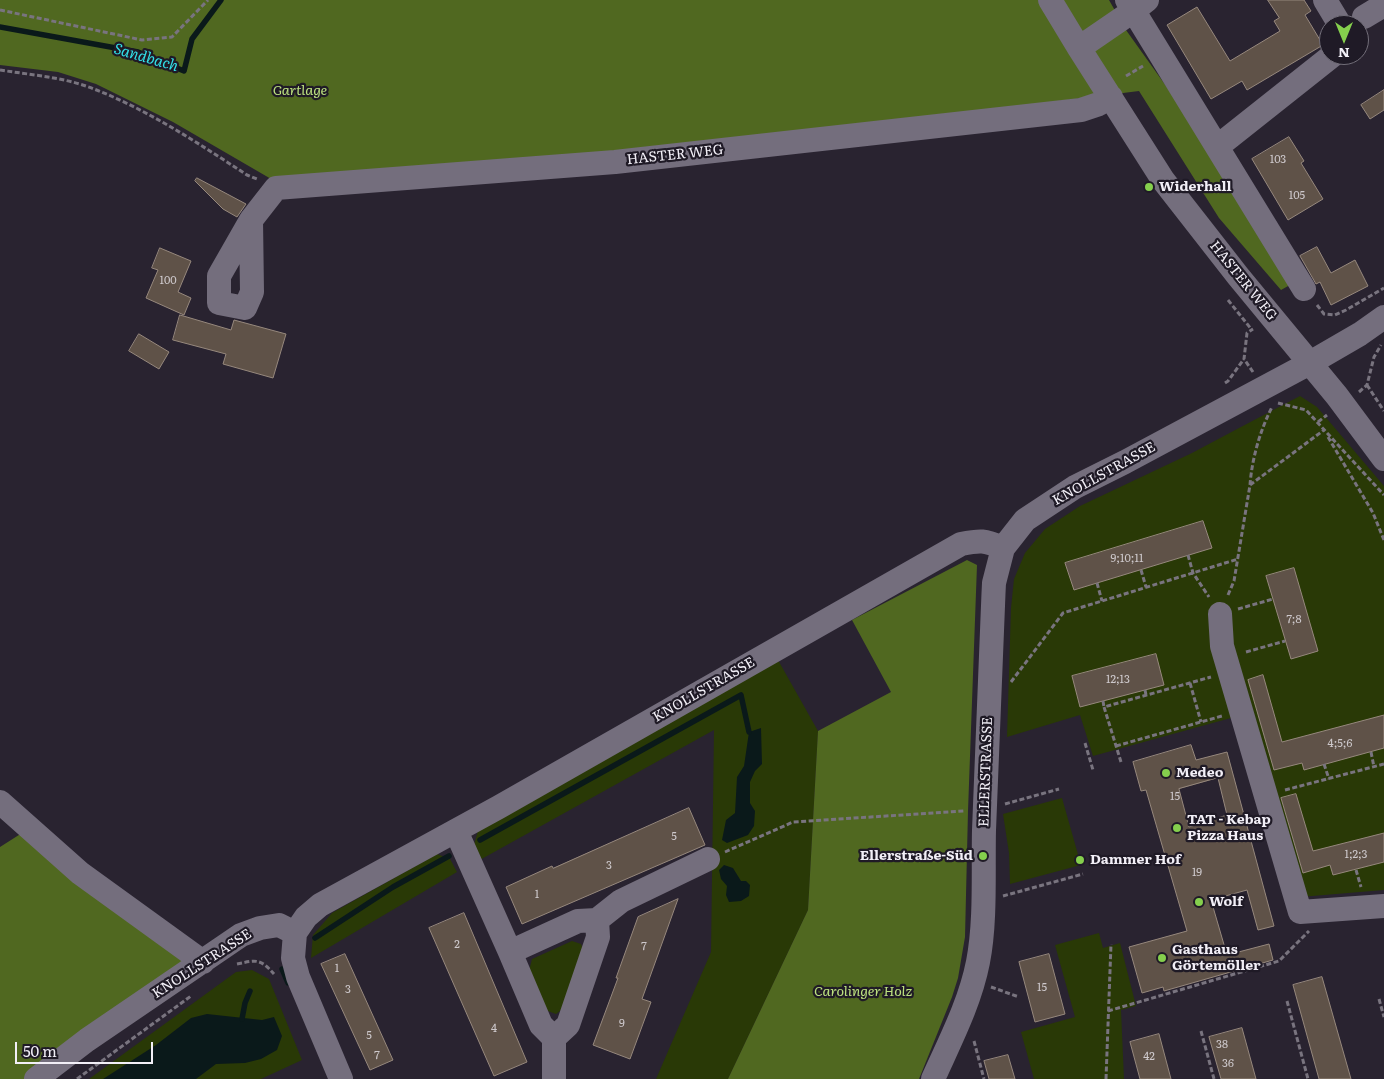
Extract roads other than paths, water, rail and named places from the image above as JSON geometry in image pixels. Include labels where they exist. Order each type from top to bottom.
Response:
[{"type":"street","name":"HASTER WEG","points":[[1050,0],[1163,180],[1238,276],[1337,396],[1384,459]]},
{"type":"street","points":[[1325,0],[1334,15]]},
{"type":"street","points":[[1079,48],[1136,4],[1217,147],[1309,295]]},
{"type":"street","points":[[1217,147],[1320,65]]},
{"type":"street","name":"HASTER WEG","points":[[251,220],[276,188],[615,162],[837,138],[1081,110],[1099,104],[1111,97]]},
{"type":"street","name":"KNOLLSTRASSE","points":[[36,1079],[87,1040],[241,936],[260,928],[279,925],[295,933],[306,917],[320,905],[456,831],[961,544],[978,540],[990,542],[1003,548],[1025,520],[1075,487],[1310,363],[1360,334],[1384,317]]},
{"type":"street","name":"ELLERSTRASSE","points":[[934,1079],[974,982],[981,939],[994,583],[1003,548]]},
{"type":"street","points":[[1220,614],[1222,646],[1300,912],[1384,906]]},
{"type":"street","points":[[0,802],[80,873],[203,962]]},
{"type":"street","points":[[456,831],[541,1025],[554,1038],[554,1079]]},
{"type":"street","points":[[510,952],[578,921],[597,920],[621,901],[708,859]]},
{"type":"street","points":[[554,1038],[568,1025],[598,937],[597,920]]},
{"type":"street","points":[[295,933],[293,958],[298,977],[341,1079]]},
{"type":"waterway","name":"Sandbach","points":[[0,27],[138,52],[184,71],[192,39],[221,0]]},
{"type":"waterway","points":[[480,840],[741,695],[749,732]]},
{"type":"waterway","points":[[315,938],[393,887],[449,856]]},
{"type":"waterway","points":[[282,969],[288,983]]},
{"type":"waterway","points":[[242,1019],[245,1003],[250,991]]},
{"type":"place","name":"Widerhall","points":[[1149,187]]},
{"type":"place","name":"Medeo","points":[[1166,773]]},
{"type":"place","name":"TAT - Kebap Pizza Haus","points":[[1177,828]]},
{"type":"place","name":"Ellerstraße-Süd","points":[[983,856]]},
{"type":"place","name":"Dammer Hof","points":[[1080,860]]},
{"type":"place","name":"Wolf","points":[[1199,902]]},
{"type":"place","name":"Gasthaus Görtemöller","points":[[1162,958]]},
{"type":"park label","name":"Gartlage","points":[[300,91]]},
{"type":"park label","name":"Carolinger Holz","points":[[863,992]]}]
